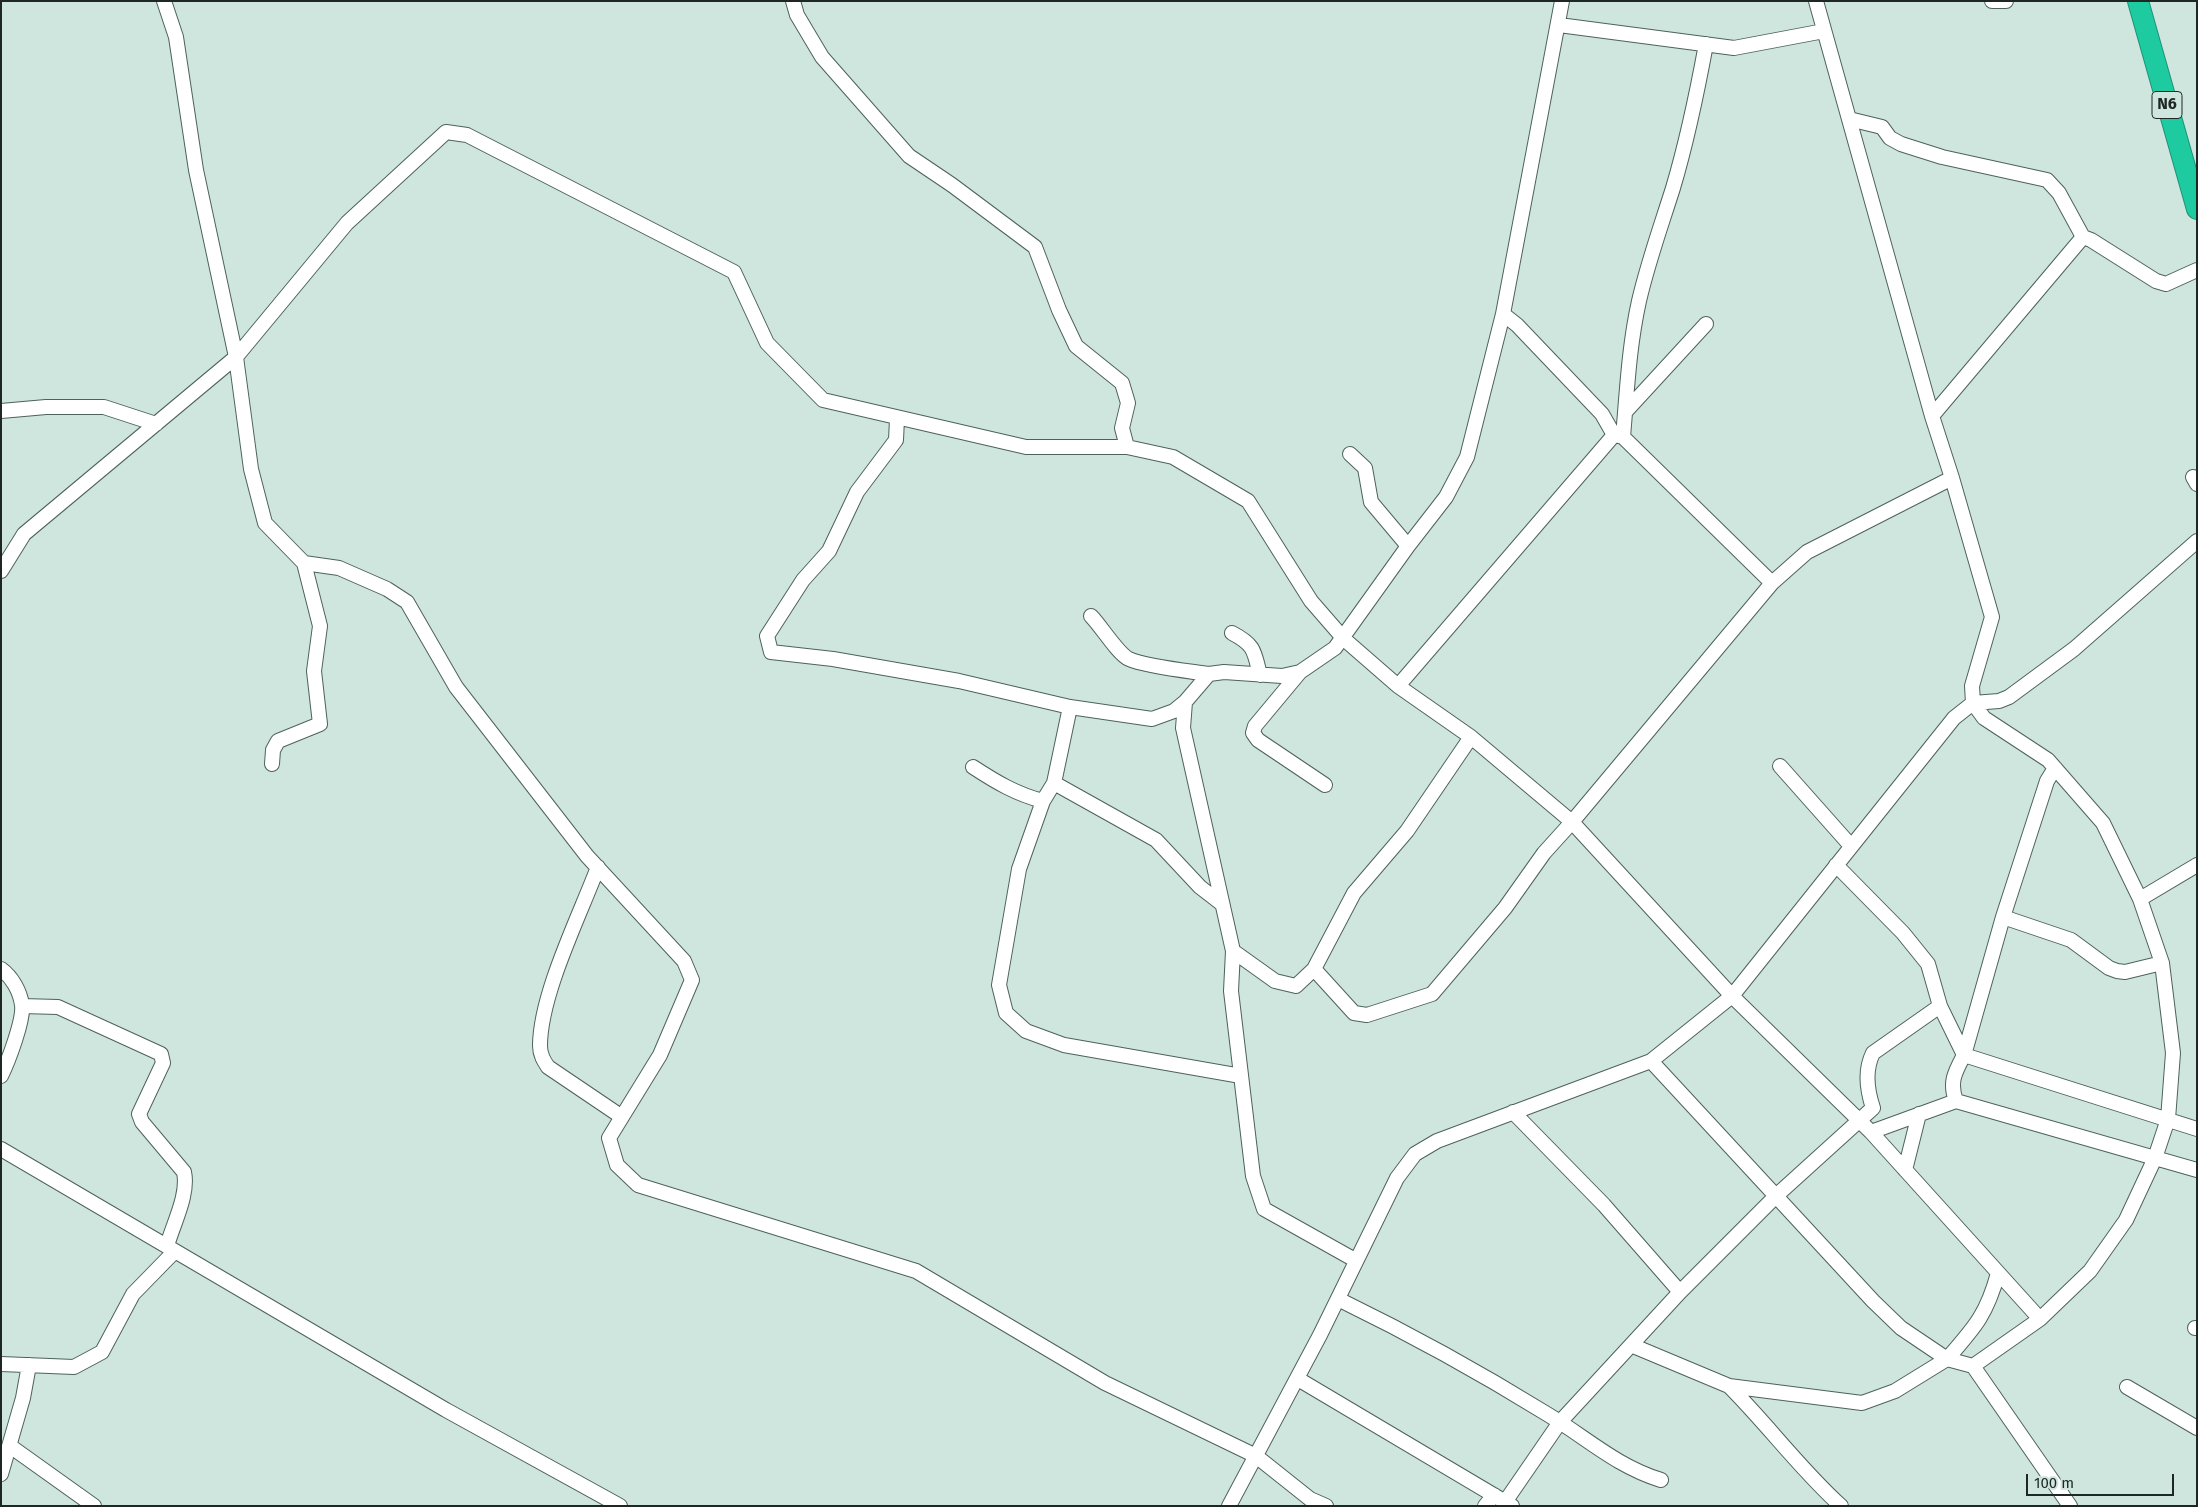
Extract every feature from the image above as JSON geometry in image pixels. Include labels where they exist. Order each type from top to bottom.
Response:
[{"type":"highway","name":"N6","points":[[2138,1],[2197,209]]},
{"type":"street","points":[[164,1],[176,37],[196,170],[236,357],[251,468],[266,523],[304,563],[320,626],[314,671],[320,724],[278,740],[273,750],[272,764]]},
{"type":"street","points":[[793,1],[797,15],[822,57],[909,156],[1036,247],[1059,310],[1076,346],[1122,383],[1128,403],[1122,428],[1127,447]]},
{"type":"street","points":[[1325,785],[1258,740],[1253,733],[1254,726],[1300,672],[1335,648],[1344,639],[1408,546],[1446,496],[1467,457],[1503,314],[1562,1]]},
{"type":"street","points":[[1816,1],[1932,416],[1992,617],[1972,686],[1973,703],[1984,718],[2048,760],[2102,823],[2140,898],[2162,963],[2173,1053],[2168,1119],[2154,1158],[2126,1220],[2090,1271],[2040,1319],[1973,1366]]},
{"type":"street","points":[[1992,1],[2006,1]]},
{"type":"street","points":[[1559,25],[1734,48],[1824,31]]},
{"type":"street","points":[[1398,686],[1619,436],[1626,411],[1632,335],[1639,301],[1654,241],[1672,189],[1690,123],[1706,44]]},
{"type":"street","points":[[1849,119],[1882,127],[1890,138],[1901,144],[1942,157],[2047,180],[2059,194],[2083,238],[2091,240],[2156,281],[2166,284],[2174,282],[2197,270]]},
{"type":"street","points":[[1,571],[24,534],[236,357],[347,223],[446,132],[467,135],[734,272],[767,343],[823,400],[897,419],[1026,447],[1127,447],[1173,457],[1248,501],[1311,601],[1344,639],[1398,686],[1471,737],[1572,822],[1732,996],[1870,1132],[2040,1319]]},
{"type":"street","points":[[1932,416],[2083,238]]},
{"type":"street","points":[[1503,314],[1517,326],[1602,414],[1619,436],[1772,583]]},
{"type":"street","points":[[1626,411],[1706,324]]},
{"type":"street","points":[[1,411],[46,407],[104,407],[156,424]]},
{"type":"street","points":[[897,419],[896,440],[857,492],[829,551],[803,580],[767,636],[771,652],[833,659],[959,681],[1070,707],[1152,719],[1174,711],[1185,702],[1209,674]]},
{"type":"street","points":[[1350,454],[1365,468],[1371,502],[1408,546]]},
{"type":"street","points":[[1314,969],[1354,1013],[1367,1015],[1432,994],[1505,908],[1544,853],[1772,583],[1807,552],[1952,478]]},
{"type":"street","points":[[1229,1506],[1298,1378],[1397,1178],[1415,1154],[1437,1141],[1651,1061],[1732,996],[1954,718],[1973,703],[1999,701],[2009,697],[2074,649],[2197,541]]},
{"type":"street","points":[[304,563],[339,568],[387,589],[407,602],[456,687],[598,867],[684,961],[692,980],[660,1055],[609,1138],[617,1165],[638,1185],[916,1271],[1106,1382],[1256,1456],[1310,1499],[1326,1506]]},
{"type":"street","points":[[1091,616],[1107,633],[1118,650],[1129,659],[1209,674],[1224,672],[1282,676],[1300,672]]},
{"type":"street","points":[[1232,633],[1246,640],[1254,648],[1260,675]]},
{"type":"street","points":[[1185,702],[1183,728],[1233,951],[1232,991],[1253,1176],[1264,1209],[1355,1260]]},
{"type":"street","points":[[1070,707],[1054,783],[1043,801],[1019,869],[999,985],[1006,1014],[1026,1031],[1064,1045],[1241,1076]]},
{"type":"street","points":[[1233,951],[1275,981],[1296,986],[1314,969],[1354,893],[1407,831],[1471,737]]},
{"type":"street","points":[[1780,766],[1851,846]]},
{"type":"street","points":[[972,767],[1007,788],[1043,801]]},
{"type":"street","points":[[1956,1101],[1951,1088],[1952,1078],[1964,1055],[2002,917],[2047,781],[2056,768]]},
{"type":"street","points":[[1054,783],[1156,840],[1200,887],[1222,904]]},
{"type":"street","points":[[1836,865],[1903,933],[1928,964],[1940,1006],[1964,1055],[2197,1128]]},
{"type":"street","points":[[2140,898],[2197,865]]},
{"type":"street","points":[[598,867],[556,974],[544,1018],[540,1047],[542,1059],[548,1067],[622,1116]]},
{"type":"street","points":[[2002,917],[2071,940],[2109,968],[2118,971],[2125,972],[2162,963]]},
{"type":"street","points":[[1,970],[12,977],[22,1006],[11,1056],[1,1076]]},
{"type":"street","points":[[1,1364],[74,1367],[102,1352],[133,1294],[171,1248],[186,1178],[184,1172],[142,1122],[139,1114],[163,1063],[162,1054],[58,1007],[22,1006]]},
{"type":"street","points":[[1298,1378],[1499,1502],[1560,1422],[1680,1292],[1777,1195],[1873,1108],[1869,1096],[1867,1077],[1868,1064],[1873,1054],[1940,1006]]},
{"type":"street","points":[[1651,1061],[1777,1195],[1873,1301],[1901,1328],[1948,1359],[1973,1366],[2070,1506]]},
{"type":"street","points":[[1870,1132],[1956,1101],[2197,1170]]},
{"type":"street","points":[[1513,1112],[1604,1205],[1680,1292]]},
{"type":"street","points":[[1905,1170],[1919,1114]]},
{"type":"street","points":[[1,1150],[446,1410],[620,1506]]},
{"type":"street","points":[[1631,1345],[1729,1386],[1862,1403],[1894,1391],[1948,1359],[1968,1335],[1988,1306],[1998,1273]]},
{"type":"street","points":[[1338,1299],[1416,1337],[1560,1422],[1617,1462],[1641,1474],[1661,1480]]},
{"type":"street","points":[[1,1474],[23,1398],[29,1365]]},
{"type":"street","points":[[1729,1386],[1764,1421],[1820,1488],[1841,1506]]},
{"type":"street","points":[[2127,1387],[2197,1428]]},
{"type":"street","points":[[10,1446],[94,1506]]}]
